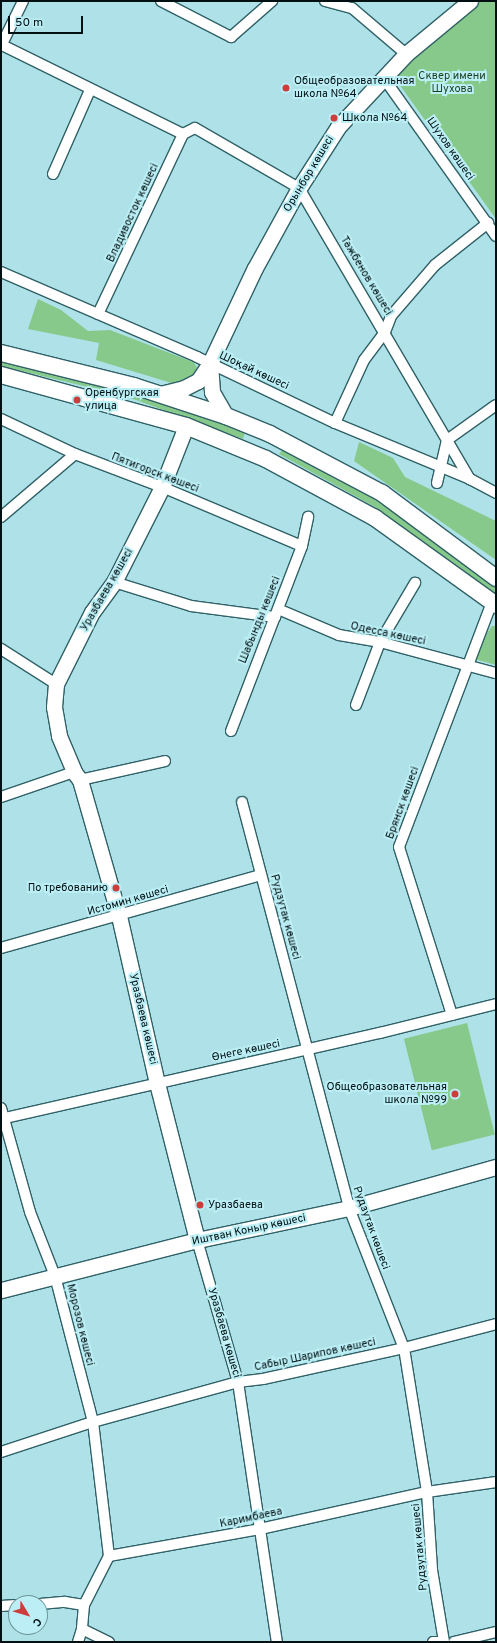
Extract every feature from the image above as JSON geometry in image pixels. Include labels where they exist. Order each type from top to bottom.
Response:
[{"type":"main road","points":[[1,353],[160,394],[226,416],[270,434],[382,493],[496,578]]},
{"type":"main road","points":[[1,375],[186,426],[266,459],[375,518],[494,604]]},
{"type":"street","points":[[23,1],[1,46],[183,134]]},
{"type":"street","points":[[161,1],[231,38],[272,1]]},
{"type":"street","points":[[325,1],[352,8],[406,54]]},
{"type":"street","name":"Орынбор көшесі","points":[[160,394],[184,388],[198,381],[210,363],[255,268],[299,188],[338,127],[406,54],[470,1]]},
{"type":"street","name":"Шухов көшесі","points":[[383,77],[496,236]]},
{"type":"street","points":[[53,174],[90,90]]},
{"type":"street","name":"Тәжбенов көшесі","points":[[183,134],[195,128],[299,188],[385,332],[470,480]]},
{"type":"street","name":"Владивосток көшесі","points":[[98,314],[183,134]]},
{"type":"street","points":[[335,423],[364,360],[385,332],[391,316],[435,265],[488,223]]},
{"type":"street","name":"Шоқай көшесі","points":[[1,272],[210,363],[335,423],[470,480],[496,493]]},
{"type":"street","points":[[210,363],[212,392],[226,416]]},
{"type":"street","points":[[437,483],[447,440],[496,405]]},
{"type":"street","name":"Пятигорск көшесі","points":[[1,419],[75,454],[162,486],[302,546]]},
{"type":"street","name":"Уразбаева көшесі","points":[[186,426],[162,486],[114,582],[92,612],[56,684],[54,707],[59,736],[77,776],[119,916],[157,1083],[197,1240],[238,1382],[277,1642]]},
{"type":"street","points":[[1,517],[75,454]]},
{"type":"street","name":"Шабынды көшесі","points":[[231,731],[302,546],[308,517]]},
{"type":"street","name":"Одесса көшесі","points":[[114,582],[191,606],[277,613],[339,635],[380,642],[496,673]]},
{"type":"street","points":[[356,705],[380,642],[415,583]]},
{"type":"street","name":"Брянск көшесі","points":[[452,1015],[399,848],[467,665],[494,604]]},
{"type":"street","points":[[1,649],[56,684]]},
{"type":"street","points":[[1,797],[77,776],[165,761]]},
{"type":"street","name":"Рудзутак көшесі","points":[[242,802],[349,1208],[404,1348],[426,1492],[432,1570],[444,1642]]},
{"type":"street","name":"Истомин көшесі","points":[[1,948],[261,875]]},
{"type":"street","name":"Өнеге көшесі","points":[[2,1118],[308,1050],[496,1004]]},
{"type":"street","name":"Морозов көшесі","points":[[1,1108],[2,1118],[30,1212],[55,1276],[93,1422],[109,1556]]},
{"type":"street","name":"Иштван Коныр көшесі","points":[[1,1290],[197,1240],[349,1208],[496,1167]]},
{"type":"street","name":"Сабыр Шарипов көшесі","points":[[1,1452],[93,1422],[238,1382],[263,1379],[404,1348],[496,1324]]},
{"type":"street","name":"Каримбаева","points":[[109,1556],[260,1528],[426,1492],[496,1482]]},
{"type":"street","points":[[78,1642],[82,1629],[84,1605],[109,1556]]},
{"type":"street","points":[[48,1603],[65,1602],[84,1605]]},
{"type":"street","points":[[82,1629],[109,1642]]},
{"type":"street","points":[[454,1642],[496,1632]]},
{"type":"street","points":[[433,1642],[438,1642]]},
{"type":"green space","name":"Сквер имени Шухова","points":[[480,1],[496,1],[496,219],[394,77]]},
{"type":"green space","points":[[38,299],[61,310],[88,331],[110,330],[193,362],[197,367],[195,376],[178,385],[96,360],[99,343],[28,329]]},
{"type":"green space","points":[[1,359],[127,390],[245,432],[243,439],[125,396],[1,366]]},
{"type":"green space","points":[[359,442],[393,458],[405,477],[496,521],[496,560],[354,461]]},
{"type":"green space","points":[[283,449],[363,492],[412,524],[496,587],[496,595],[375,507],[279,454]]},
{"type":"green space","points":[[492,626],[496,626],[496,665],[474,659],[481,641]]},
{"type":"green space","name":"Общеобразовательная школа №99","points":[[467,1023],[495,1135],[432,1150],[404,1039]]},
{"type":"place","name":"Общеобразовательная школа №64","points":[[286,88]]},
{"type":"place","name":"Школа №64","points":[[334,118]]},
{"type":"place","name":"Оренбургская улица","points":[[77,400]]},
{"type":"place","name":"По требованию","points":[[116,888]]},
{"type":"place","name":"Общеобразовательная школа №99","points":[[455,1094]]},
{"type":"place","name":"Уразбаева","points":[[200,1205]]}]
